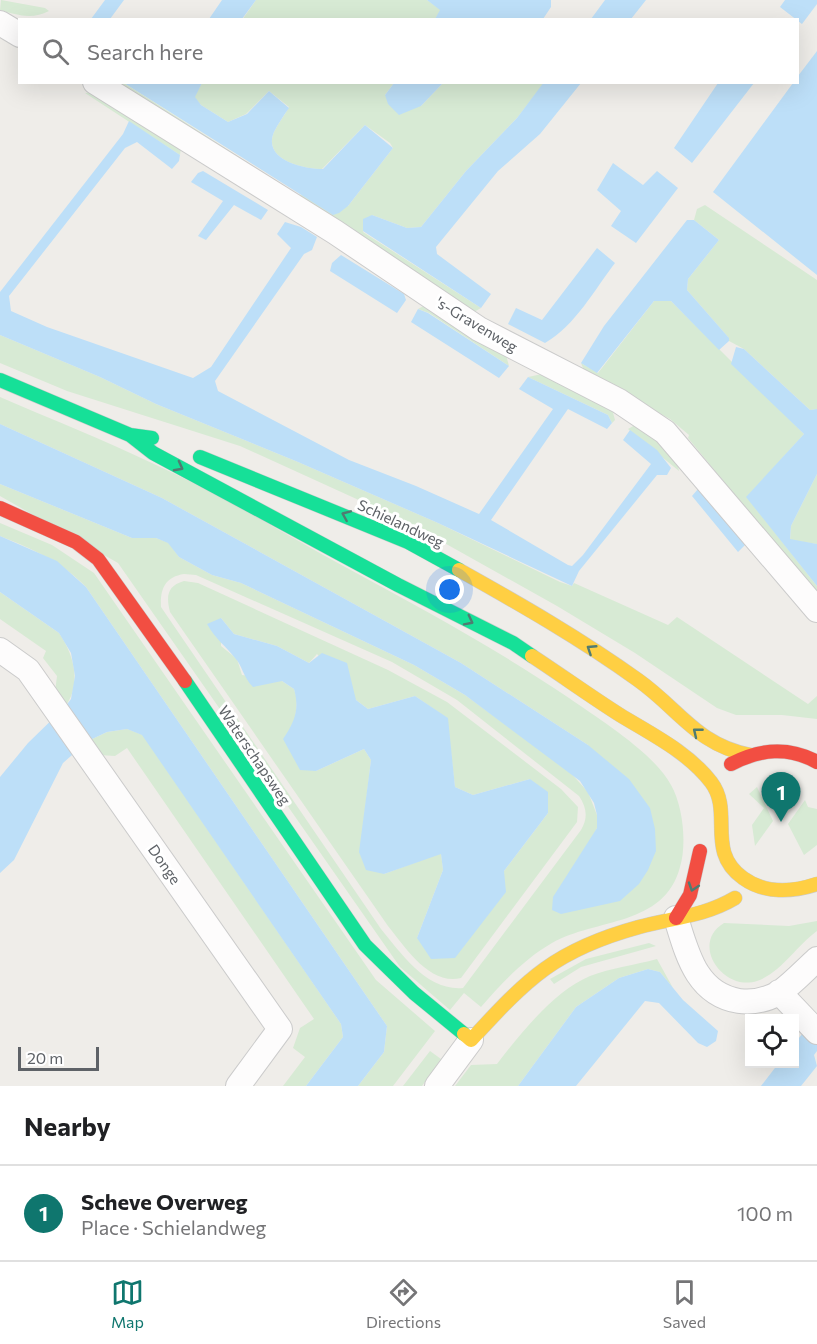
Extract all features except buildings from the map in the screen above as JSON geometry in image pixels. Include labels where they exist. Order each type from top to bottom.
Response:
[{"type":"main road","points":[[0,380],[130,435],[168,443]]},
{"type":"main road","points":[[130,435],[153,453],[398,585],[513,643],[622,716],[639,723],[712,783],[720,808],[721,848],[728,863],[746,881],[768,890]]},
{"type":"main road","name":"Schielandweg","points":[[189,452],[408,542],[529,609],[640,681],[710,742],[729,751],[750,755]]},
{"type":"main road","name":"Waterschapsweg","points":[[0,508],[76,542],[98,559],[148,627],[366,945],[414,993],[471,1040]]},
{"type":"main road","name":"Schielandweg","points":[[640,681],[688,703]]},
{"type":"main road","points":[[622,716],[634,736],[653,751]]},
{"type":"main road","points":[[703,796],[729,766],[750,755],[774,750],[796,752],[817,749]]},
{"type":"main road","points":[[796,752],[817,762]]},
{"type":"main road","points":[[676,918],[684,909],[692,892],[699,846],[709,871]]},
{"type":"main road","points":[[471,1040],[521,987],[556,959],[586,944],[676,918],[707,914],[740,902],[750,892],[793,891],[817,884]]},
{"type":"main road","points":[[722,888],[740,902]]},
{"type":"street","points":[[0,23],[18,34]]},
{"type":"street","name":"'s-Gravenweg","points":[[98,84],[335,232],[479,328],[619,401],[664,432],[817,610]]},
{"type":"street","name":"Donge","points":[[0,650],[28,670],[280,1029],[238,1086]]},
{"type":"street","points":[[676,918],[695,973],[709,988],[725,997],[743,1001],[759,1001],[779,992],[817,959]]},
{"type":"street","points":[[779,992],[811,1027]]},
{"type":"street","points":[[437,1086],[471,1040]]},
{"type":"green space","points":[[1,0],[45,8],[49,11],[31,16],[12,14],[0,10]]},
{"type":"green space","points":[[256,0],[427,0],[441,10],[436,18],[243,18]]},
{"type":"green space","points":[[117,84],[126,84],[297,194],[348,206],[393,148],[390,143],[365,125],[322,169],[296,165],[279,156],[272,142],[274,132],[289,107],[269,91],[246,114],[228,122],[201,105],[194,97],[201,84],[393,84],[385,95],[421,106],[442,84],[543,84],[517,118],[466,171],[421,227],[407,228],[372,215],[363,232],[481,308],[474,312]]},
{"type":"green space","points":[[95,92],[181,148],[180,155],[85,93]]},
{"type":"green space","points":[[705,205],[817,280],[817,409],[810,410],[744,349],[729,341],[687,290],[688,279],[719,240],[694,220],[697,209]]},
{"type":"green space","points":[[654,301],[671,301],[804,434],[747,497],[817,586],[817,595],[688,438],[689,435],[670,419],[585,373],[581,363],[598,373]]},
{"type":"green space","points":[[427,304],[506,355],[509,366],[429,313],[418,309]]},
{"type":"green space","points":[[0,335],[100,377],[156,404],[438,523],[560,582],[572,586],[574,583],[668,625],[677,617],[808,704],[817,696],[817,719],[782,715],[736,715],[717,708],[635,653],[557,606],[407,522],[240,446],[67,391],[0,363]]},
{"type":"green space","points":[[542,374],[612,409],[615,420],[612,423],[608,415],[528,377]]},
{"type":"green space","points":[[0,397],[116,446],[179,476],[460,630],[542,680],[595,716],[639,749],[663,773],[671,785],[681,814],[683,836],[682,858],[672,886],[659,901],[644,911],[569,935],[542,949],[514,972],[481,1007],[464,993],[450,1010],[400,967],[118,563],[0,496],[0,484],[132,538],[156,538],[169,543],[179,557],[212,575],[241,583],[414,665],[465,695],[569,771],[588,792],[597,815],[597,828],[590,842],[620,901],[588,745],[461,663],[162,498],[0,424]],"holes":[[[184,574],[196,575],[392,662],[457,700],[579,796],[586,813],[581,830],[463,988],[438,984],[426,977],[406,959],[381,929],[161,607],[163,589],[168,581]]]},
{"type":"green space","points":[[635,425],[668,451],[679,471],[628,429]]},
{"type":"green space","points":[[817,474],[817,544],[790,540],[791,526]]},
{"type":"green space","points":[[0,523],[52,545],[94,573],[376,980],[435,1031],[393,1086],[358,1086],[384,1052],[387,1026],[86,587],[56,563],[0,536]]},
{"type":"green space","points":[[184,581],[198,583],[388,670],[447,702],[561,789],[578,807],[577,822],[461,978],[450,979],[429,971],[410,954],[388,926],[170,612],[169,592],[178,583]],"holes":[[[221,618],[234,634],[277,646],[309,663],[317,654],[356,700],[368,709],[415,696],[447,718],[455,787],[473,795],[530,779],[548,813],[504,871],[417,938],[443,870],[441,853],[384,874],[360,851],[371,760],[364,749],[316,771],[295,722],[297,699],[294,689],[282,681],[242,675],[237,659],[221,646]]]},
{"type":"green space","points":[[0,592],[59,633],[69,650],[75,679],[65,707],[55,692],[57,676],[43,658],[46,651],[0,619]]},
{"type":"green space","points":[[127,729],[143,735],[341,1024],[343,1037],[306,1086],[283,1086],[305,1057],[293,1048],[300,1028],[314,1019],[127,748],[115,756],[99,755],[88,741],[107,732]]},
{"type":"green space","points":[[757,787],[773,821],[755,846],[752,825],[764,808],[749,794]]},
{"type":"green space","points":[[805,800],[808,807],[817,809],[817,845],[804,855],[788,824]]},
{"type":"green space","points":[[817,921],[817,931],[774,972],[757,981],[745,983],[733,980],[715,964],[710,953],[710,942],[714,932],[724,923],[789,926]]},
{"type":"green space","points":[[649,943],[656,946],[581,967],[554,984],[550,979],[586,959]]},
{"type":"green space","points":[[657,959],[673,988],[660,972],[648,969],[619,978],[576,1007],[518,1086],[455,1086],[471,1065],[497,1064],[539,1014],[577,983],[598,973]]},
{"type":"green space","points":[[430,1051],[441,1059],[422,1086],[403,1086]]},
{"type":"water","points":[[105,0],[124,0],[111,18],[92,18]]},
{"type":"water","points":[[222,0],[256,0],[243,18],[210,18]]},
{"type":"water","points":[[427,0],[551,0],[551,7],[544,18],[436,18],[440,10]]},
{"type":"water","points":[[605,0],[646,0],[632,18],[592,18]]},
{"type":"water","points":[[785,0],[817,0],[817,4],[802,24],[799,18],[794,18],[780,7]]},
{"type":"water","points":[[817,51],[817,275],[713,192],[792,84],[799,84],[799,75]]},
{"type":"water","points":[[126,84],[202,84],[195,97],[201,105],[228,122],[247,114],[269,91],[289,108],[274,132],[272,142],[274,150],[287,161],[306,167],[323,169],[365,125],[393,148],[348,206],[333,215]]},
{"type":"water","points":[[393,84],[442,84],[421,106],[399,115],[388,104],[385,95]]},
{"type":"water","points":[[542,84],[580,84],[540,134],[498,171],[436,247],[437,254],[491,294],[481,308],[363,231],[363,219],[372,215],[407,228],[421,227],[466,171],[517,118]]},
{"type":"water","points":[[717,84],[753,84],[692,163],[674,148]]},
{"type":"water","points":[[129,121],[180,155],[179,161],[172,169],[137,142],[125,148],[9,296],[11,311],[47,327],[193,378],[211,367],[291,248],[277,234],[285,222],[301,227],[317,237],[312,250],[304,254],[215,381],[218,391],[349,460],[479,514],[553,409],[519,389],[528,377],[608,415],[612,423],[607,429],[568,409],[491,520],[572,566],[583,555],[651,464],[623,440],[630,430],[657,450],[671,468],[667,475],[657,475],[579,571],[572,586],[438,523],[156,404],[100,377],[0,335],[0,292],[123,134]]},
{"type":"water","points":[[613,163],[643,185],[657,171],[678,188],[636,243],[611,226],[621,211],[597,190]]},
{"type":"water","points":[[203,171],[268,210],[261,220],[234,205],[206,240],[198,236],[223,201],[191,182],[198,173]]},
{"type":"water","points":[[687,220],[694,220],[719,240],[688,279],[687,290],[729,338],[729,341],[719,350],[671,301],[654,301],[597,373],[581,363],[604,326]]},
{"type":"water","points":[[597,248],[615,263],[575,317],[556,336],[545,343],[508,324],[516,308],[542,320]]},
{"type":"water","points":[[341,255],[404,294],[406,300],[397,313],[330,271],[332,263]]},
{"type":"water","points":[[418,309],[428,313],[509,366],[499,378],[411,322]]},
{"type":"water","points":[[736,347],[744,349],[810,410],[817,409],[817,474],[791,526],[790,539],[817,544],[817,586],[746,497],[804,434],[731,364]]},
{"type":"water","points":[[0,424],[162,498],[461,663],[588,745],[629,779],[650,808],[655,829],[656,851],[639,884],[620,901],[561,914],[552,910],[553,897],[597,828],[594,803],[580,781],[465,695],[414,665],[241,583],[212,575],[179,557],[168,543],[156,538],[132,538],[0,484]]},
{"type":"water","points":[[698,489],[745,545],[738,552],[692,496]]},
{"type":"water","points":[[0,536],[57,561],[86,587],[387,1026],[384,1052],[358,1086],[306,1086],[343,1037],[341,1024],[142,735],[127,729],[107,732],[88,741],[63,763],[14,860],[0,873],[0,777],[28,743],[71,699],[75,676],[71,653],[59,633],[0,592]]},
{"type":"water","points":[[221,618],[234,634],[277,646],[309,663],[322,653],[347,663],[356,700],[368,709],[415,696],[448,718],[455,787],[473,795],[530,779],[548,792],[548,813],[504,871],[506,892],[455,958],[431,959],[417,938],[443,870],[441,854],[384,874],[366,870],[359,852],[371,760],[364,749],[316,771],[300,770],[283,739],[295,716],[294,689],[282,681],[253,687],[237,661],[207,624]]},
{"type":"water","points":[[648,969],[660,972],[683,1000],[718,1031],[716,1041],[707,1047],[698,1043],[659,1003],[645,1001],[576,1086],[518,1086],[576,1007],[619,978]]},
{"type":"water","points":[[817,1015],[817,1051],[814,1055],[817,1066],[801,1086],[761,1086],[775,1068],[799,1068],[799,1038]]},
{"type":"traffic: fast","points":[[0,380],[130,435],[152,438]]},
{"type":"traffic: fast","points":[[130,435],[153,453],[398,585],[513,643],[532,656]]},
{"type":"traffic: fast","points":[[200,457],[408,542],[459,570]]},
{"type":"traffic: fast","points":[[185,681],[365,945],[414,993],[464,1034]]},
{"type":"traffic: slow","points":[[459,570],[595,650],[652,691],[702,735],[732,750],[750,755]]},
{"type":"traffic: slow","points":[[532,656],[609,708],[668,744],[702,771],[717,794],[725,856],[743,878],[760,887],[779,890],[798,889],[817,884]]},
{"type":"traffic: slow","points":[[464,1034],[471,1040],[527,983],[545,969],[585,946],[639,927],[700,913],[735,898]]},
{"type":"traffic: jam","points":[[0,508],[76,542],[98,559],[185,681]]},
{"type":"traffic: jam","points":[[731,764],[753,755],[774,751],[795,753],[817,762]]},
{"type":"traffic: jam","points":[[676,918],[690,895],[700,851]]},
{"type":"place","name":"Scheve Overweg","points":[[781,822]]}]
